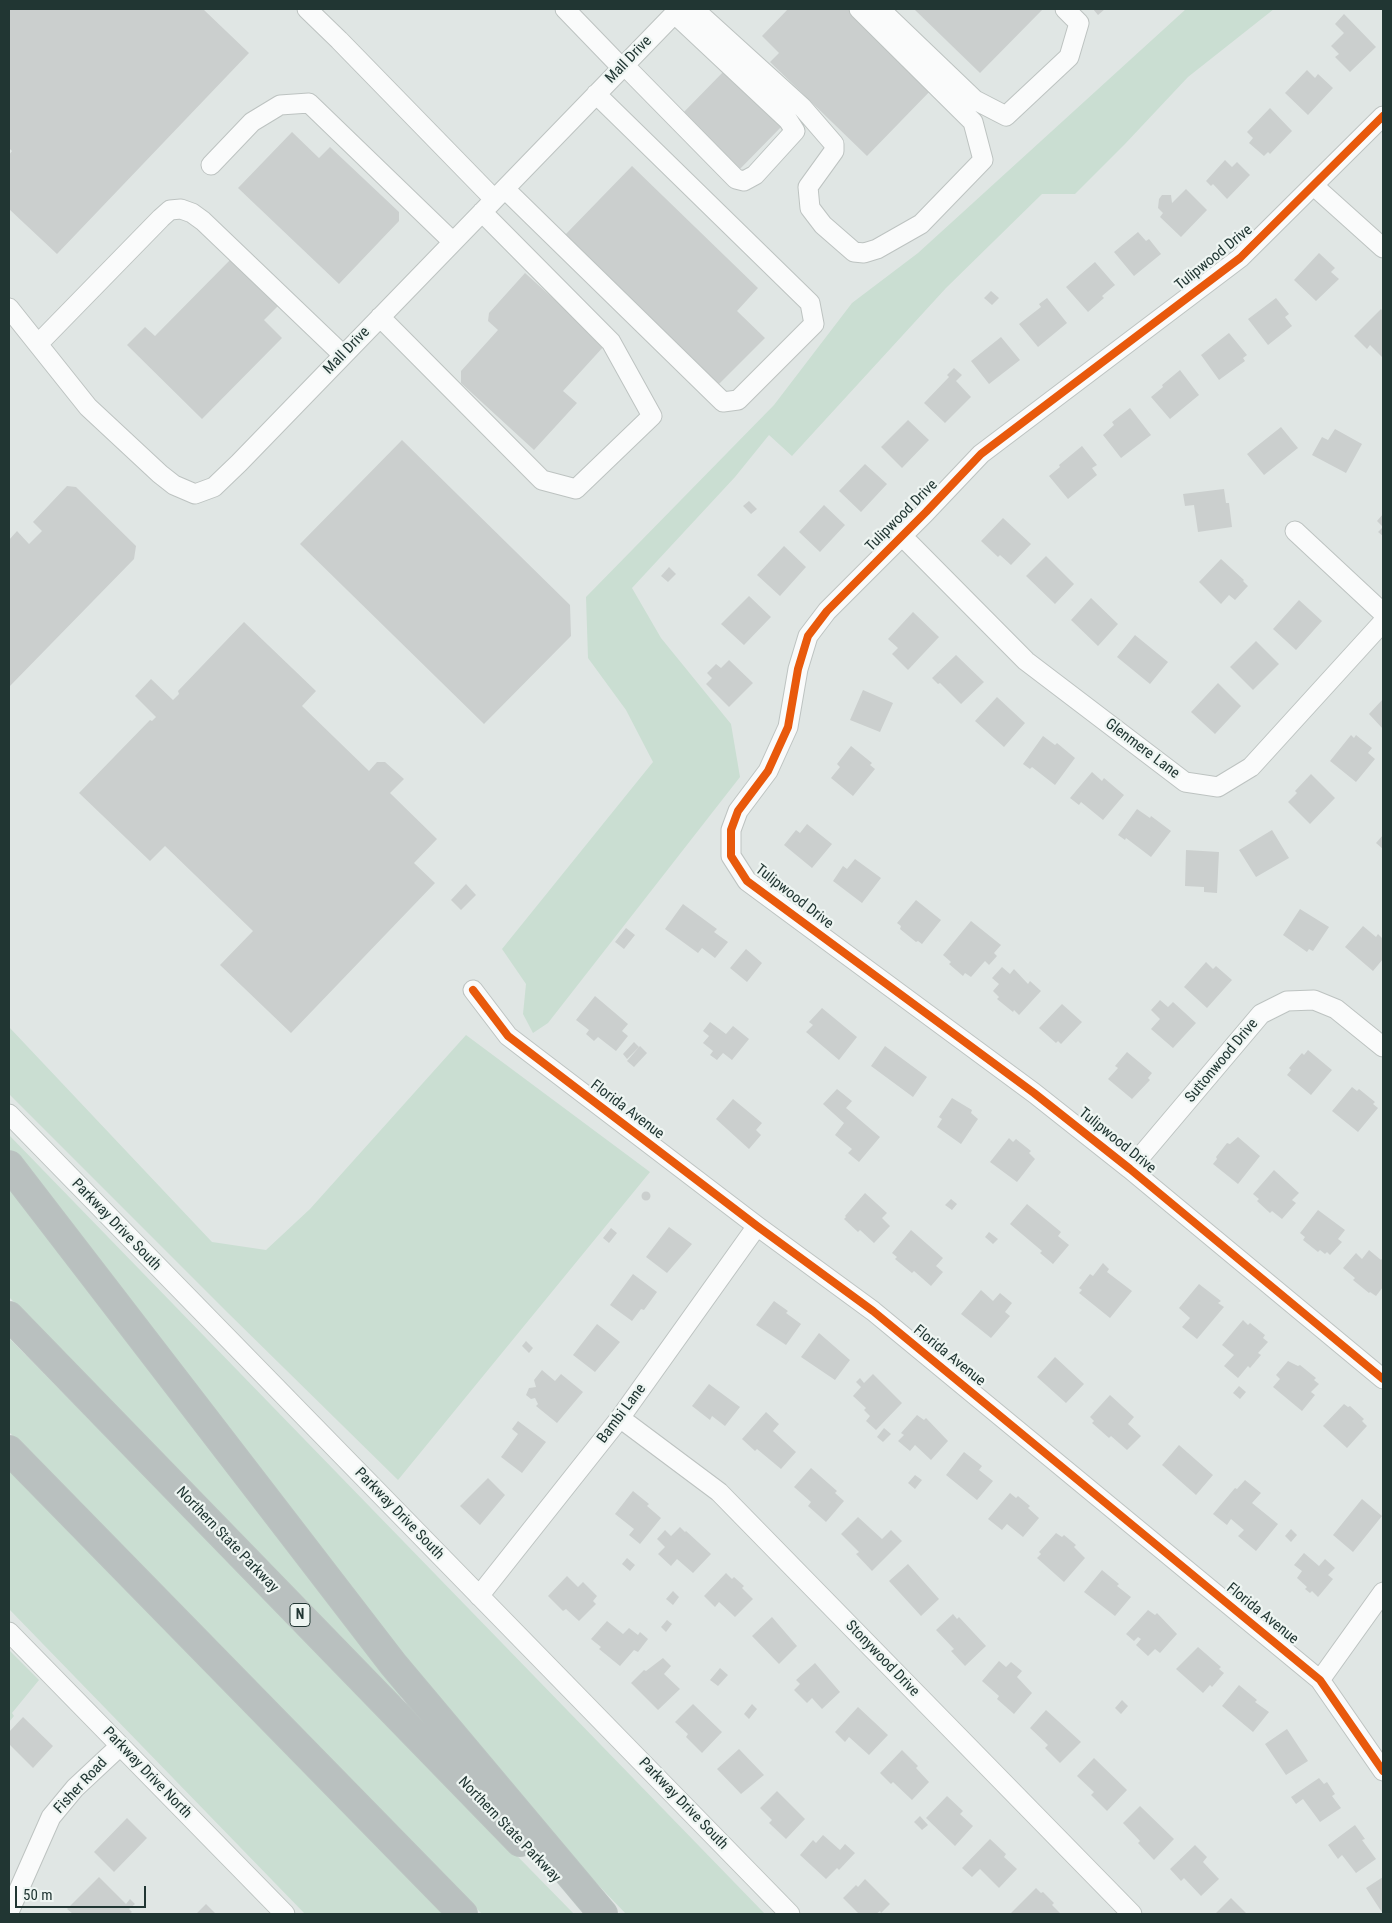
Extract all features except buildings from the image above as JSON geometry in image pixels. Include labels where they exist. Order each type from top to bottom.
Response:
[{"type":"highway","points":[[9,1165],[393,1664],[603,1914]]},
{"type":"highway","name":"Northern State Parkway","points":[[9,1316],[591,1914]]},
{"type":"highway","points":[[9,1450],[463,1914]]},
{"type":"street","points":[[307,9],[494,200],[723,402],[738,400],[814,324],[810,303],[596,94]]},
{"type":"street","points":[[565,9],[736,178],[744,181],[755,175],[795,131],[788,120],[677,11]]},
{"type":"street","points":[[694,9],[802,107],[834,144],[834,151],[808,187],[810,208],[823,226],[854,252],[864,254],[877,249],[921,224],[983,160],[974,122],[859,9]]},
{"type":"street","points":[[880,9],[975,100],[1006,116],[1068,56],[1079,23],[1065,9]]},
{"type":"street","name":"Mall Drive","points":[[9,308],[88,406],[160,474],[174,485],[195,494],[214,487],[677,11]]},
{"type":"street","points":[[211,165],[252,122],[280,105],[309,103],[453,242]]},
{"type":"street","name":"Tulipwood Drive","points":[[1383,116],[1240,258],[981,454],[827,611],[808,636],[798,669],[788,727],[768,771],[738,811],[731,830],[731,856],[747,881],[1034,1093],[1130,1169],[1383,1379]]},
{"type":"street","points":[[1314,186],[1383,248]]},
{"type":"street","points":[[380,318],[542,480],[576,489],[652,416],[611,342],[494,200]]},
{"type":"street","points":[[38,344],[161,218],[170,210],[181,209],[192,213],[203,221],[343,355]]},
{"type":"street","points":[[1295,531],[1383,613]]},
{"type":"street","name":"Glenmere Lane","points":[[902,536],[1026,661],[1185,782],[1218,787],[1251,767],[1383,622]]},
{"type":"street","name":"Florida Avenue","points":[[473,990],[508,1036],[757,1226],[873,1311],[1320,1680],[1383,1772]]},
{"type":"street","name":"Suttonwood Drive","points":[[1130,1169],[1261,1014],[1287,1001],[1314,1000],[1336,1008],[1383,1047]]},
{"type":"street","name":"Parkway Drive South","points":[[9,1114],[790,1914]]},
{"type":"street","name":"Bambi Lane","points":[[479,1596],[620,1418],[757,1226]]},
{"type":"street","name":"Stonywood Drive","points":[[620,1418],[719,1492],[1132,1914]]},
{"type":"street","points":[[1320,1680],[1383,1592]]},
{"type":"street","name":"Parkway Drive North","points":[[9,1632],[285,1914]]},
{"type":"street","name":"Fisher Road","points":[[10,1905],[51,1817],[75,1788],[120,1746]]},
{"type":"green space","points":[[1186,9],[1274,9],[1188,77],[1075,194],[1042,194],[946,288],[792,456],[769,435],[735,477],[632,588],[661,638],[731,724],[740,777],[548,1023],[533,1033],[523,1014],[526,984],[502,949],[653,762],[626,710],[588,658],[586,597],[774,405],[852,303],[918,253]]},
{"type":"green space","points":[[9,1027],[212,1242],[266,1250],[310,1209],[466,1035],[650,1172],[398,1480],[9,1094]]},
{"type":"green space","points":[[9,1135],[765,1914],[626,1914],[536,1820],[388,1645],[9,1149]]},
{"type":"green space","points":[[9,1174],[410,1700],[399,1697],[9,1297]]},
{"type":"green space","points":[[9,1338],[574,1914],[482,1914],[9,1432]]},
{"type":"green space","points":[[9,1467],[447,1914],[305,1914],[9,1609]]},
{"type":"green space","points":[[9,1650],[39,1680],[12,1713],[14,1716],[9,1722]]},
{"type":"cycle path","points":[[1383,116],[1240,258],[981,454],[827,611],[808,636],[798,669],[788,727],[768,771],[738,811],[731,830],[731,856],[747,881],[1034,1093],[1130,1169],[1383,1379]]},
{"type":"cycle path","points":[[473,990],[508,1036],[757,1226],[873,1311],[1320,1680],[1383,1771]]}]
